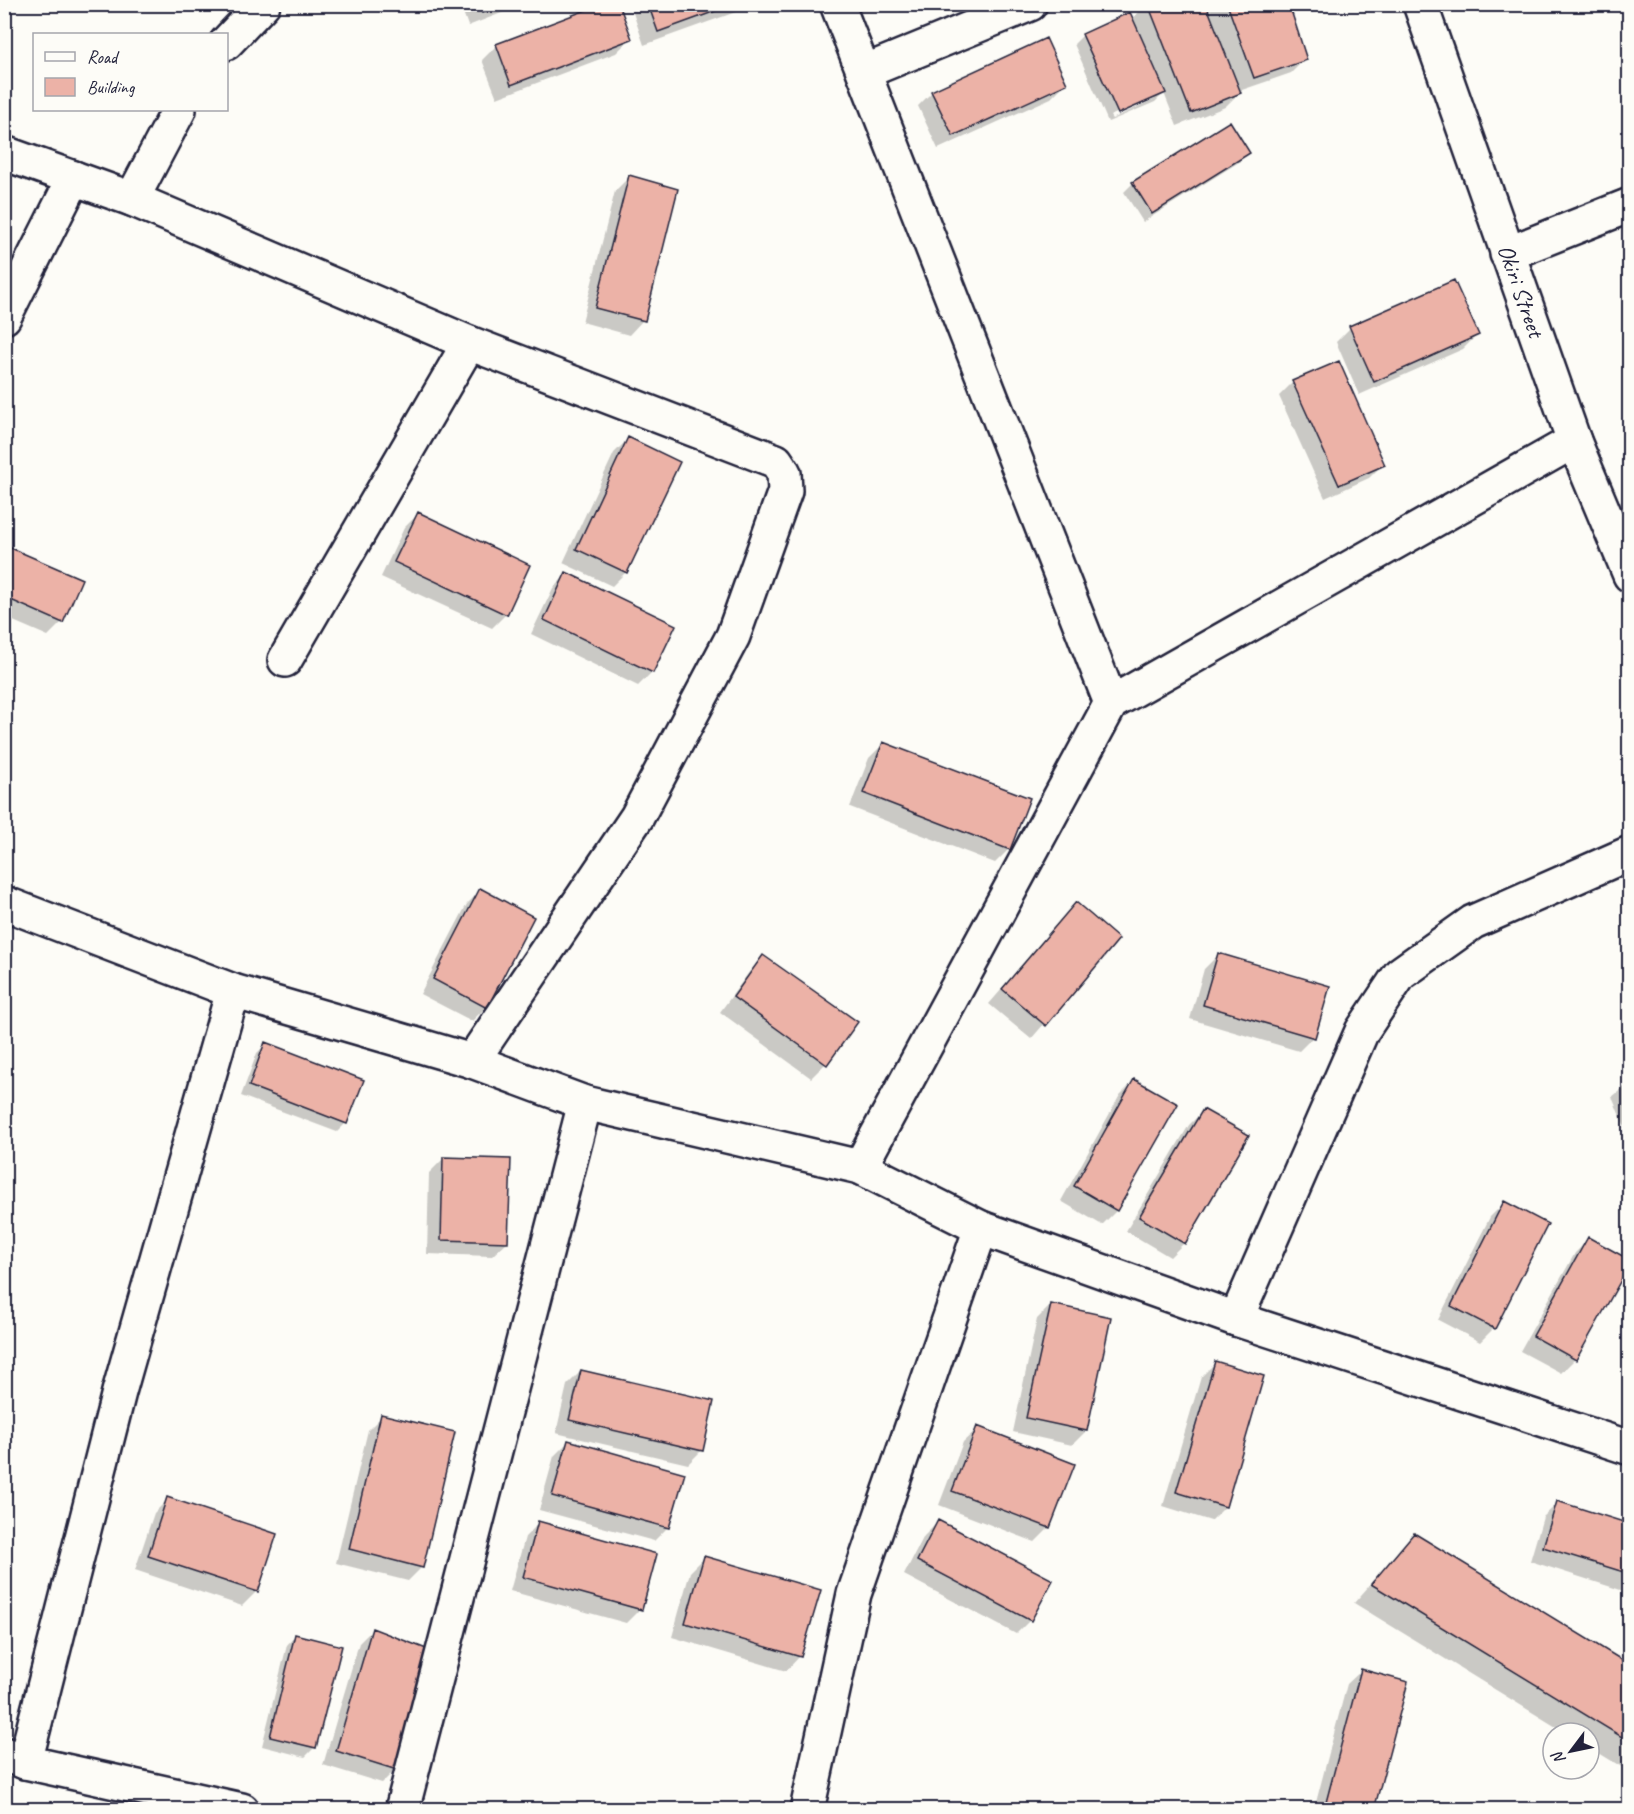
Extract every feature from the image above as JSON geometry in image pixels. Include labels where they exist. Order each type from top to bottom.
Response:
[{"type":"street","points":[[228,41],[263,4]]},
{"type":"street","points":[[837,4],[1111,703]]},
{"type":"street","points":[[864,72],[1030,4]]},
{"type":"street","name":"Okiri Street","points":[[1420,4],[1574,441],[1629,575]]},
{"type":"street","points":[[132,199],[178,111]]},
{"type":"street","points":[[4,153],[132,199],[469,344],[776,460],[784,472],[785,491],[734,636],[637,817],[472,1061]]},
{"type":"street","points":[[4,317],[74,178]]},
{"type":"street","points":[[1507,254],[1629,204]]},
{"type":"street","points":[[285,660],[469,344]]},
{"type":"street","points":[[860,1167],[1111,703],[1574,441]]},
{"type":"street","points":[[1236,1319],[1362,1031],[1400,974],[1473,922],[1629,853]]},
{"type":"street","points":[[4,903],[233,991],[472,1061],[585,1102],[860,1167],[981,1227],[1236,1319],[1629,1448]]},
{"type":"street","points":[[233,991],[15,1758],[242,1809]]},
{"type":"street","points":[[402,1809],[585,1102]]},
{"type":"street","points":[[807,1809],[854,1594],[981,1227]]},
{"type":"building","points":[[479,4],[504,4],[482,13]]},
{"type":"building","points":[[602,4],[619,4],[632,39],[511,85],[496,44]]},
{"type":"building","points":[[648,4],[735,4],[658,32]]},
{"type":"building","points":[[1148,4],[1206,4],[1241,93],[1191,113]]},
{"type":"building","points":[[1227,4],[1289,4],[1307,60],[1254,78]]},
{"type":"building","points":[[1130,12],[1166,93],[1118,114],[1082,34]]},
{"type":"building","points":[[1046,38],[1067,84],[953,136],[931,91]]},
{"type":"building","points":[[1230,121],[1250,153],[1152,214],[1132,182]]},
{"type":"building","points":[[629,175],[678,189],[645,321],[595,308]]},
{"type":"building","points":[[1454,280],[1479,335],[1374,382],[1349,326]]},
{"type":"building","points":[[1339,361],[1385,465],[1339,485],[1292,381]]},
{"type":"building","points":[[628,437],[680,462],[627,573],[576,549]]},
{"type":"building","points":[[418,512],[530,565],[507,615],[394,562]]},
{"type":"building","points":[[4,545],[82,579],[63,623],[4,597]]},
{"type":"building","points":[[566,572],[676,625],[653,673],[544,620]]},
{"type":"building","points":[[883,742],[1030,798],[1010,850],[863,793]]},
{"type":"building","points":[[480,888],[534,917],[487,1008],[433,979]]},
{"type":"building","points":[[1076,902],[1119,939],[1046,1026],[1002,989]]},
{"type":"building","points":[[1218,953],[1330,986],[1315,1038],[1203,1005]]},
{"type":"building","points":[[763,955],[858,1022],[827,1065],[733,997]]},
{"type":"building","points":[[265,1042],[364,1080],[347,1124],[249,1086]]},
{"type":"building","points":[[1134,1079],[1178,1104],[1117,1211],[1074,1186]]},
{"type":"building","points":[[1203,1109],[1249,1135],[1185,1244],[1139,1217]]},
{"type":"building","points":[[443,1157],[511,1159],[508,1242],[441,1240]]},
{"type":"building","points":[[1504,1201],[1548,1224],[1495,1329],[1451,1306]]},
{"type":"building","points":[[1588,1237],[1630,1260],[1630,1264],[1576,1360],[1533,1336]]},
{"type":"building","points":[[1051,1304],[1111,1317],[1087,1431],[1026,1418]]},
{"type":"building","points":[[1215,1361],[1264,1376],[1226,1507],[1176,1492]]},
{"type":"building","points":[[581,1370],[714,1401],[703,1451],[569,1420]]},
{"type":"building","points":[[381,1414],[455,1432],[423,1568],[349,1549]]},
{"type":"building","points":[[977,1426],[1075,1464],[1050,1528],[952,1491]]},
{"type":"building","points":[[568,1440],[685,1473],[669,1528],[552,1496]]},
{"type":"building","points":[[167,1497],[277,1534],[258,1592],[148,1556]]},
{"type":"building","points":[[1557,1501],[1630,1524],[1630,1574],[1543,1547]]},
{"type":"building","points":[[938,1520],[1053,1580],[1031,1621],[917,1561]]},
{"type":"building","points":[[538,1521],[657,1554],[642,1610],[523,1577]]},
{"type":"building","points":[[1414,1533],[1630,1665],[1630,1742],[1601,1724],[1601,1721],[1596,1721],[1371,1584]]},
{"type":"building","points":[[704,1556],[821,1590],[801,1657],[685,1623]]},
{"type":"building","points":[[372,1628],[429,1650],[397,1770],[336,1751]]},
{"type":"building","points":[[295,1634],[342,1646],[316,1748],[270,1737]]},
{"type":"building","points":[[1361,1669],[1408,1682],[1374,1810],[1324,1810]]}]
